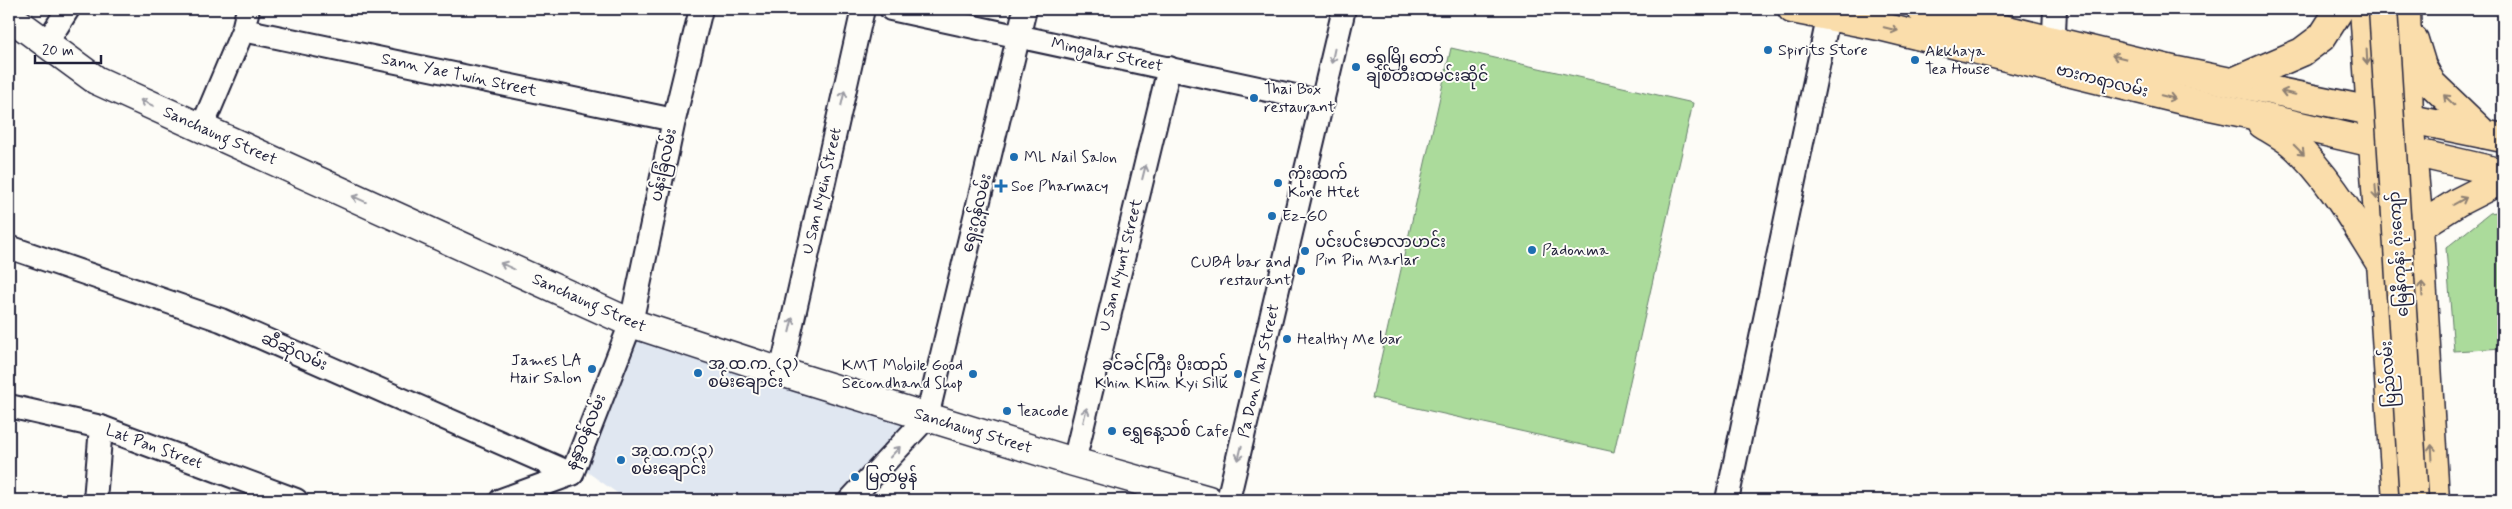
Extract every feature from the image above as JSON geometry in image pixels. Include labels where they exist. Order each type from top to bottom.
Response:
[{"type":"main road","name":"ဗားကရာလမ်း","points":[[1792,9],[1830,13],[2182,100],[2244,112],[2503,173]]},
{"type":"main road","name":"ဗားကရာလမ်း","points":[[1921,9],[2177,70],[2494,136]]},
{"type":"main road","points":[[2236,81],[2302,52],[2322,37],[2340,9]]},
{"type":"main road","name":"ပြည်လမ်း","points":[[2364,9],[2397,500]]},
{"type":"main road","name":"ဗားကရာလမ်း","points":[[2398,11],[2432,84],[2494,136]]},
{"type":"main road","points":[[2398,11],[2418,227],[2435,500]]},
{"type":"main road","name":"မြေနီကုန်း ဂုံးကျော်","points":[[2398,11],[2414,500]]},
{"type":"main road","points":[[2244,112],[2294,144],[2308,159],[2344,206],[2382,266]]},
{"type":"main road","points":[[2418,227],[2458,202],[2503,179]]},
{"type":"street","points":[[46,44],[68,9]]},
{"type":"street","name":"ပန်းခြံလမ်း","points":[[631,323],[674,120],[701,9]]},
{"type":"street","name":"U San Nyein Street","points":[[781,372],[863,9]]},
{"type":"street","name":"Mingalar Street","points":[[891,9],[1323,102]]},
{"type":"street","name":"ရှေးဂွန်လမ်း","points":[[927,417],[1020,37],[1025,9]]},
{"type":"street","name":"Pa Don Mar Street","points":[[1228,500],[1344,9]]},
{"type":"street","points":[[2052,69],[2055,42],[2055,9]]},
{"type":"street","points":[[1727,500],[1830,13]]},
{"type":"street","name":"Sanchaung Street","points":[[9,16],[96,80],[631,323],[927,417],[1074,462],[1208,500]]},
{"type":"street","points":[[202,127],[246,19]]},
{"type":"street","name":"Sann Yae Twin Street","points":[[246,19],[674,120]]},
{"type":"street","name":"U San Nyunt Street","points":[[1074,462],[1168,68]]},
{"type":"street","name":"ဆီဆုံလမ်း","points":[[9,247],[221,320],[572,474]]},
{"type":"street","name":"နန္ဒာ၀န်လမ်း","points":[[501,500],[572,474],[631,323]]},
{"type":"street","name":"Lat Pan Street","points":[[9,406],[101,427],[296,500]]},
{"type":"street","points":[[850,500],[927,417]]},
{"type":"street","points":[[96,500],[101,427]]},
{"type":"shaded area","name":"အ.ထ.က. (၃) စမ်းချောင်း","points":[[638,330],[911,416],[832,500],[627,500],[583,469]]},
{"type":"green space","name":"Padonma","points":[[1451,48],[1693,103],[1614,452],[1372,398]]},
{"type":"green space","points":[[2503,211],[2503,348],[2454,351],[2446,248],[2490,213]]},
{"type":"place","name":"Spirits Store","points":[[1768,50]]},
{"type":"place","name":"Akkhaya Tea House","points":[[1915,60]]},
{"type":"place","name":"ရွှေမြို့တော် ချစ်တီးထမင်းဆိုင်","points":[[1356,67]]},
{"type":"place","name":"Thai Box restaurant","points":[[1254,98]]},
{"type":"place","name":"ML Nail Salon","points":[[1014,157]]},
{"type":"place","name":"ကုံးထက် Kone Htet","points":[[1278,183]]},
{"type":"place","name":"Soe Pharmacy","points":[[1001,186]]},
{"type":"place","name":"Ez-GO","points":[[1272,216]]},
{"type":"place","name":"Padonma","points":[[1532,250]]},
{"type":"place","name":"ပင်းပင်းမာလာဟင်း Pin Pin Marlar","points":[[1305,251]]},
{"type":"place","name":"CUBA bar and restaurant","points":[[1301,271]]},
{"type":"place","name":"Healthy Me bar","points":[[1287,339]]},
{"type":"place","name":"James LA Hair Salon","points":[[592,369]]},
{"type":"place","name":"အ.ထ.က. (၃) စမ်းချောင်း","points":[[698,373]]},
{"type":"place","name":"KMT Mobile Good Secondhand Shop","points":[[973,374]]},
{"type":"place","name":"ခင်ခင်ကြီး ပိုးထည် Khin Khin Kyi Silk","points":[[1238,374]]},
{"type":"place","name":"Teacode","points":[[1007,411]]},
{"type":"place","name":"ရွှေနေ့သစ် Cafe","points":[[1112,431]]},
{"type":"place","name":"အ.ထ.က(၃) စမ်းချောင်း","points":[[621,460]]},
{"type":"place","name":"မြတ်မွန်","points":[[855,477]]}]
